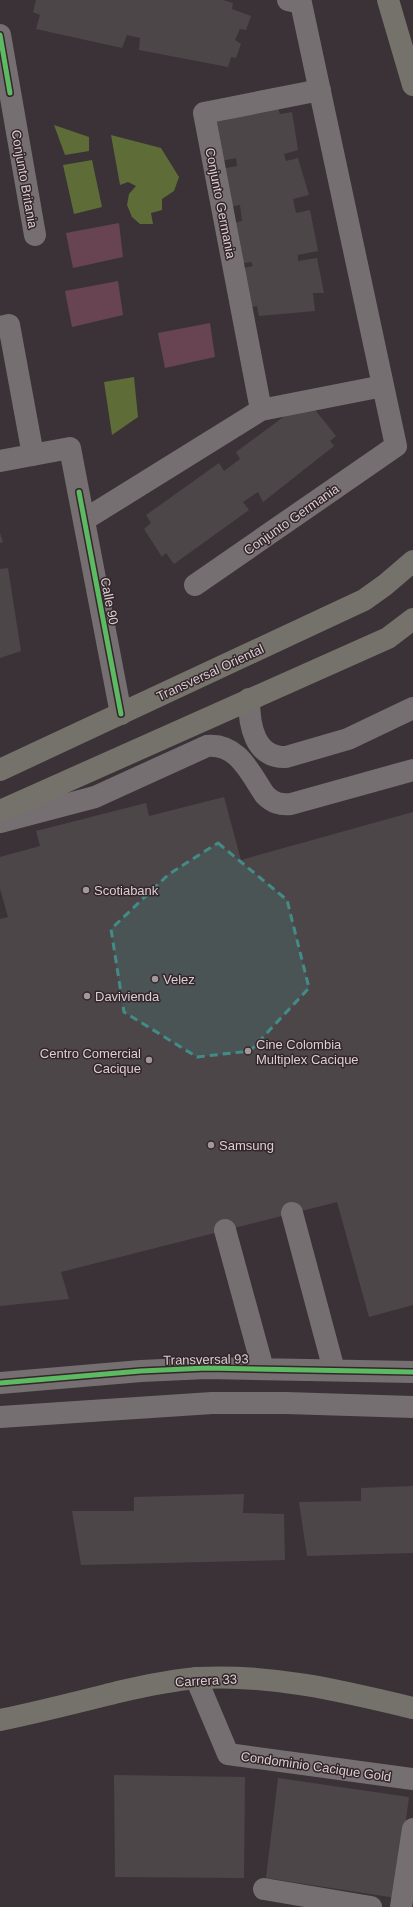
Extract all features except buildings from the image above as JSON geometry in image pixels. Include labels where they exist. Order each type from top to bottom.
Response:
[{"type":"main road","points":[[388,0],[413,85]]},
{"type":"main road","name":"Transversal Oriental","points":[[0,770],[364,600],[385,586],[413,561]]},
{"type":"main road","points":[[0,811],[388,638],[413,619]]},
{"type":"main road","name":"Carrera 33","points":[[0,1720],[147,1686],[196,1678],[230,1677],[320,1686],[413,1708]]},
{"type":"street","name":"Conjunto Germania","points":[[195,585],[396,446],[301,3],[288,0]]},
{"type":"street","name":"Conjunto Britania","points":[[0,35],[10,93],[8,124],[35,235]]},
{"type":"street","name":"Conjunto Germania","points":[[261,410],[204,113],[320,90]]},
{"type":"street","points":[[0,327],[8,325],[33,455],[0,461]]},
{"type":"street","points":[[84,520],[261,410],[383,386]]},
{"type":"street","name":"Calle 90","points":[[33,455],[70,448],[121,714]]},
{"type":"street","points":[[388,638],[413,627]]},
{"type":"street","points":[[249,700],[249,715],[257,741],[268,754],[276,758],[286,757],[348,739],[413,708]]},
{"type":"street","points":[[0,822],[95,797],[207,746],[218,745],[227,748],[236,754],[265,795],[271,801],[280,805],[291,804],[413,770]]},
{"type":"street","points":[[292,1213],[334,1370]]},
{"type":"street","points":[[225,1230],[263,1369]]},
{"type":"street","name":"Transversal 93","points":[[0,1383],[148,1371],[207,1368],[413,1372]]},
{"type":"street","points":[[0,1417],[212,1403],[286,1403],[413,1407]]},
{"type":"street","name":"Condominio Cacique Gold","points":[[196,1678],[228,1754],[413,1779]]},
{"type":"street","points":[[401,1907],[413,1829]]},
{"type":"street","points":[[264,1889],[371,1907]]},
{"type":"highlighted area","points":[[218,843],[287,900],[309,988],[250,1051],[197,1057],[124,1012],[111,929],[169,874]]},
{"type":"shaded area","points":[[54,125],[89,137],[89,151],[65,155]]},
{"type":"shaded area","points":[[111,135],[161,148],[179,177],[174,191],[162,199],[162,210],[151,213],[153,224],[140,224],[132,217],[127,205],[129,194],[136,186],[128,182],[120,185]]},
{"type":"shaded area","points":[[92,160],[102,207],[74,214],[63,165]]},
{"type":"shaded area","points":[[119,223],[123,257],[73,268],[66,233]]},
{"type":"shaded area","points":[[118,281],[123,315],[72,327],[65,291]]},
{"type":"shaded area","points":[[210,323],[215,357],[165,368],[158,333]]},
{"type":"shaded area","points":[[134,377],[138,417],[112,435],[104,382]]},
{"type":"cycle path","points":[[0,35],[10,93]]},
{"type":"cycle path","points":[[79,492],[121,714]]},
{"type":"cycle path","points":[[0,1383],[141,1371],[207,1368],[413,1372]]},
{"type":"place","name":"Scotiabank","points":[[86,890]]},
{"type":"place","name":"Velez","points":[[155,979]]},
{"type":"place","name":"Davivienda","points":[[87,996]]},
{"type":"place","name":"Cine Colombia Multiplex Cacique","points":[[248,1051]]},
{"type":"place","name":"Centro Comercial Cacique","points":[[149,1060]]},
{"type":"place","name":"Samsung","points":[[211,1145]]}]
